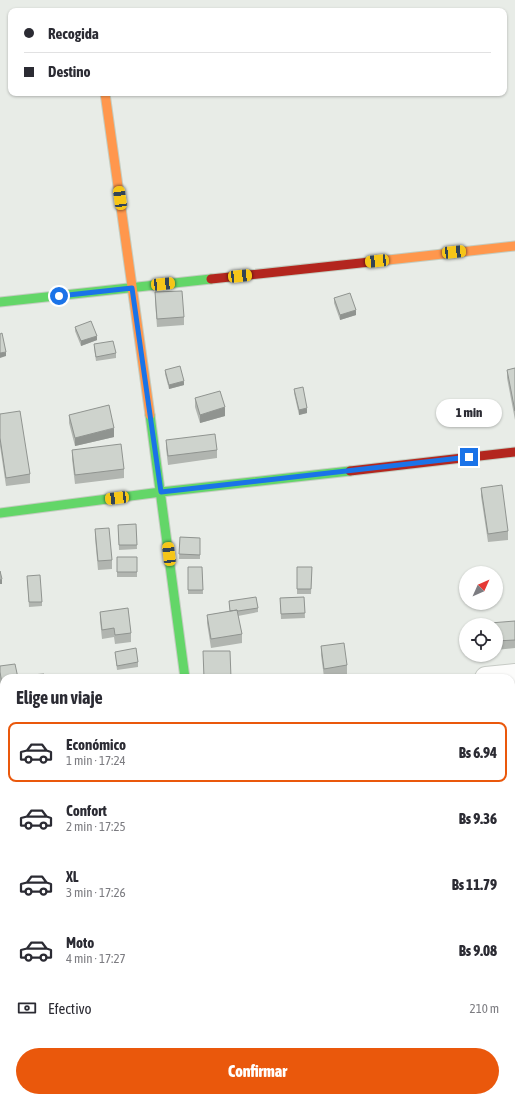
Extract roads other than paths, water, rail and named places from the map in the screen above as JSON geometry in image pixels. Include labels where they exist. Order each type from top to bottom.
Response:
[{"type":"street","points":[[105,96],[161,492],[184,674]]},
{"type":"street","points":[[0,302],[515,246]]},
{"type":"street","points":[[0,513],[161,492],[515,452]]}]
